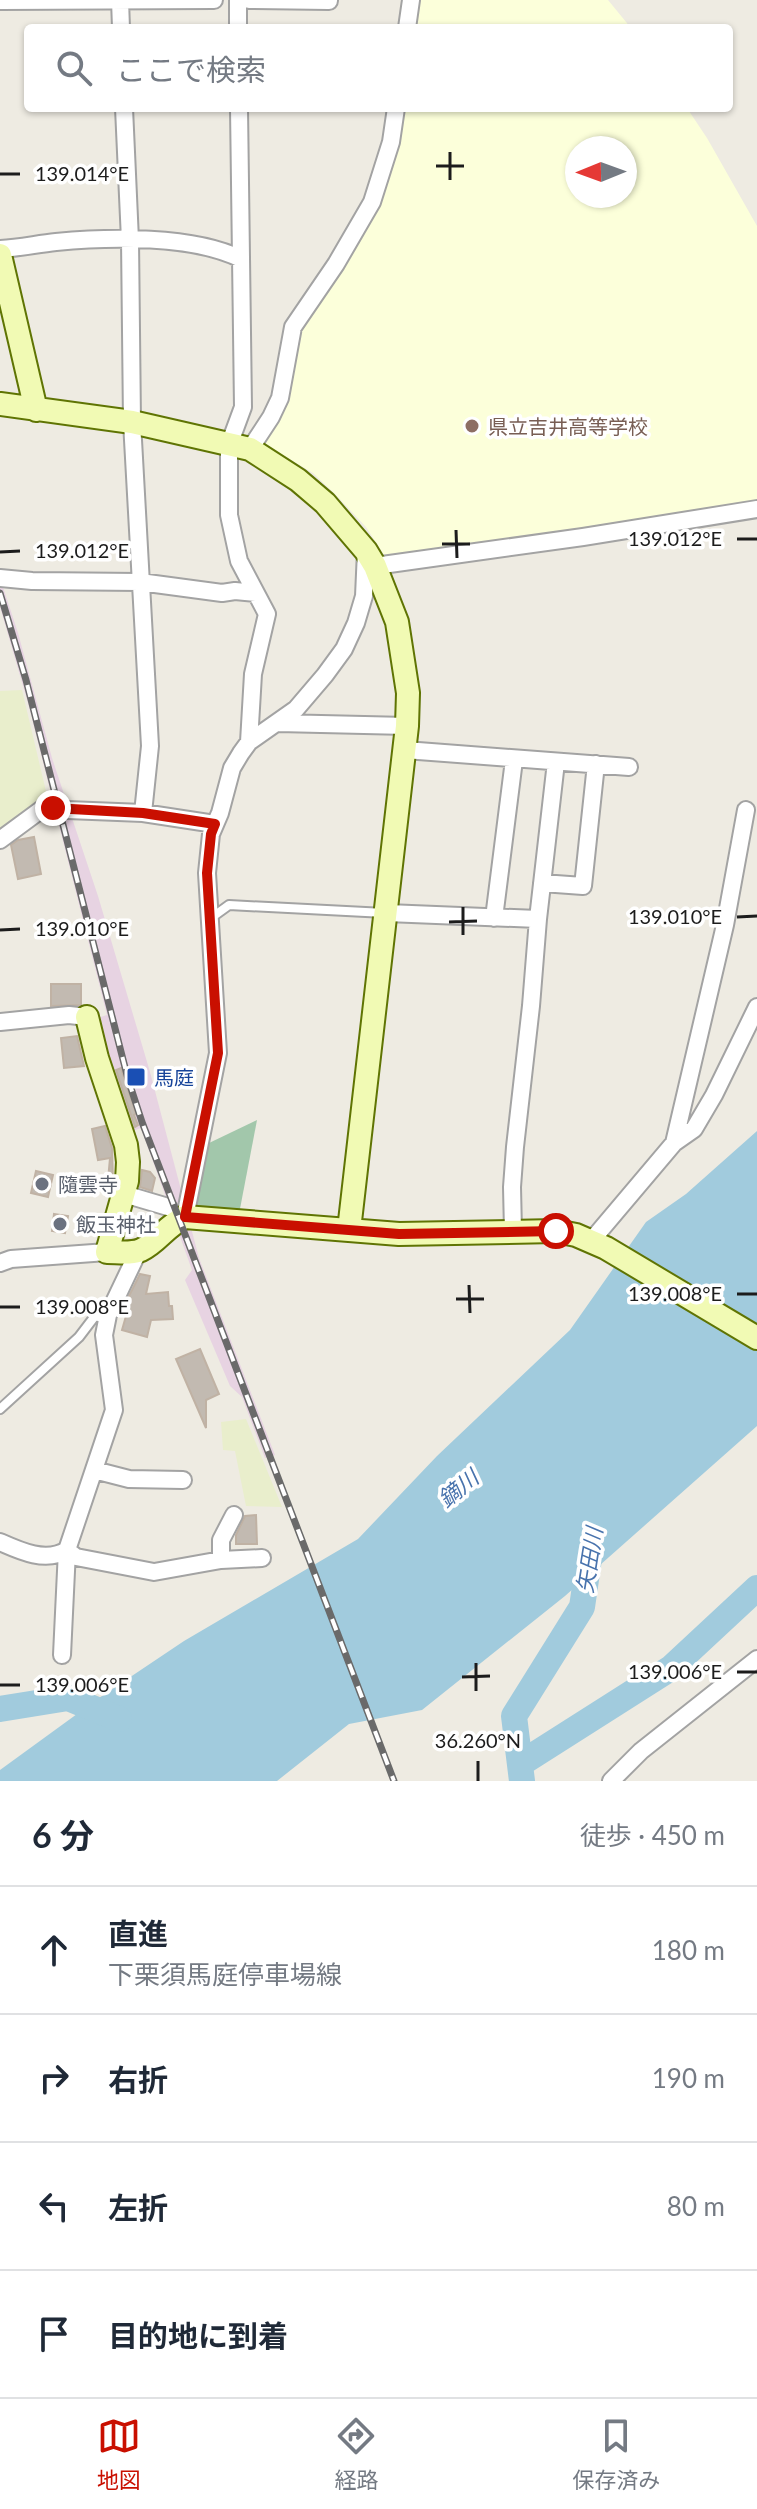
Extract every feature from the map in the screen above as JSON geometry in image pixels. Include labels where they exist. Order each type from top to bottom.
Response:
[{"type":"street","points":[[120,0],[121,24]]},
{"type":"street","points":[[0,1],[214,0]]},
{"type":"street","points":[[238,0],[238,24]]},
{"type":"street","points":[[249,0],[329,1]]},
{"type":"street","points":[[408,24],[411,0]]},
{"type":"street","points":[[124,112],[130,240],[132,422],[150,746],[143,813]]},
{"type":"street","points":[[239,112],[243,407],[229,515],[239,561],[267,614],[253,674],[249,742]]},
{"type":"street","points":[[240,447],[271,417],[280,398],[293,327],[336,264],[372,202],[391,142],[395,112]]},
{"type":"street","points":[[36,410],[0,252],[75,241],[130,240],[201,245],[222,249],[241,259]]},
{"type":"street","points":[[0,404],[132,422],[240,447],[298,480],[316,495],[370,558],[397,622],[408,693],[407,726],[349,1230]]},
{"type":"street","points":[[370,558],[583,537],[757,509]]},
{"type":"street","points":[[0,1263],[11,1259],[138,1252],[167,1227],[176,1212],[218,1053],[207,873],[211,834],[232,768],[249,742],[296,709],[344,649],[364,596],[370,558]]},
{"type":"street","points":[[0,578],[140,582],[222,593],[256,593]]},
{"type":"street","points":[[278,723],[407,726]]},
{"type":"street","points":[[405,750],[629,767]]},
{"type":"street","points":[[494,918],[514,760]]},
{"type":"street","points":[[513,1231],[512,1187],[556,762]]},
{"type":"street","points":[[542,883],[583,886],[596,764]]},
{"type":"street","points":[[0,840],[42,809],[143,813],[215,824]]},
{"type":"street","points":[[674,1143],[725,925],[746,810]]},
{"type":"street","points":[[387,913],[538,919]]},
{"type":"street","points":[[599,1244],[674,1143],[694,1129],[757,1007]]},
{"type":"street","points":[[0,1022],[69,1015],[87,1017],[126,1145],[128,1162],[124,1194],[107,1252]]},
{"type":"street","points":[[124,1194],[176,1212],[349,1230],[399,1234],[556,1231],[599,1244],[757,1338]]},
{"type":"street","points":[[62,1655],[67,1550],[114,1410],[104,1335],[138,1252]]},
{"type":"street","points":[[94,1470],[129,1479],[183,1480]]},
{"type":"street","points":[[221,1560],[221,1540],[234,1515]]},
{"type":"street","points":[[0,1542],[39,1555],[50,1556],[67,1550]]},
{"type":"street","points":[[67,1550],[76,1557],[154,1572],[221,1560],[262,1558]]},
{"type":"street","points":[[611,1781],[641,1751],[757,1659]]},
{"type":"lane","points":[[211,918],[229,905],[387,913]]},
{"type":"lane","points":[[0,1409],[79,1337],[95,1316],[108,1319]]},
{"type":"shaded area","points":[[414,0],[608,0],[628,24],[411,24]]},
{"type":"shaded area","points":[[399,112],[690,112],[757,226],[757,500],[386,558],[366,527],[313,473],[264,444],[289,391],[303,323],[341,267]]},
{"type":"shaded area","points":[[0,578],[52,758],[98,896],[150,1072],[199,1258],[275,1455],[265,1458],[242,1397],[230,1386],[185,1280],[192,1270],[141,1128],[126,1133],[94,1019],[107,1015],[28,703],[0,607]]},
{"type":"shaded area","points":[[22,690],[49,804],[0,830],[0,691]]},
{"type":"shaded area","points":[[257,1120],[239,1214],[193,1208],[207,1144]]},
{"type":"shaded area","points":[[246,1419],[282,1507],[246,1506],[235,1451],[223,1450],[221,1422]]},
{"type":"water","name":"鏑川","points":[[757,1131],[757,1426],[565,1596],[422,1710],[349,1724],[277,1781],[0,1781],[0,1770],[99,1698],[184,1641],[358,1539],[437,1456],[570,1330],[646,1222],[686,1194]]},
{"type":"building","points":[[34,837],[41,874],[18,879],[11,845],[18,840]]},
{"type":"building","points":[[51,984],[81,984],[81,1005],[51,1006]]},
{"type":"building","points":[[77,1036],[84,1066],[64,1068],[61,1038]]},
{"type":"building","points":[[121,1068],[136,1114],[138,1125],[135,1127],[116,1070]]},
{"type":"building","points":[[105,1126],[112,1148],[113,1181],[108,1180],[110,1158],[98,1160],[92,1129]]},
{"type":"building","points":[[142,1170],[150,1172],[155,1178],[152,1191],[140,1187]]},
{"type":"building","name":"隨雲寺","points":[[36,1171],[53,1175],[48,1197],[31,1193]]},
{"type":"building","name":"飯玉神社","points":[[54,1214],[68,1216],[65,1233],[52,1231]]},
{"type":"building","points":[[140,1274],[150,1276],[146,1294],[168,1292],[169,1306],[172,1306],[173,1319],[151,1320],[147,1337],[122,1330],[128,1309],[125,1309],[127,1300]]},
{"type":"building","points":[[200,1349],[219,1394],[206,1400],[206,1428],[176,1359]]},
{"type":"building","points":[[256,1515],[257,1544],[236,1544],[236,1535],[245,1516]]},
{"type":"waterway","name":"矢田川","points":[[522,1781],[514,1716],[582,1607],[591,1545]]},
{"type":"waterway","name":"矢田川","points":[[520,1764],[671,1668],[757,1588]]},
{"type":"waterway","points":[[0,1709],[68,1698],[119,1719]]},
{"type":"railway","points":[[0,593],[26,680],[128,1079],[142,1122],[394,1781]]},
{"type":"place","name":"県立吉井高等学校","points":[[472,426]]},
{"type":"place","name":"馬庭","points":[[136,1077]]},
{"type":"place","name":"隨雲寺","points":[[42,1184]]},
{"type":"place","name":"飯玉神社","points":[[60,1224]]},
{"type":"route","points":[[53,808],[143,813],[215,824],[208,851],[207,873],[218,1053],[185,1217],[399,1234],[556,1231]]}]
